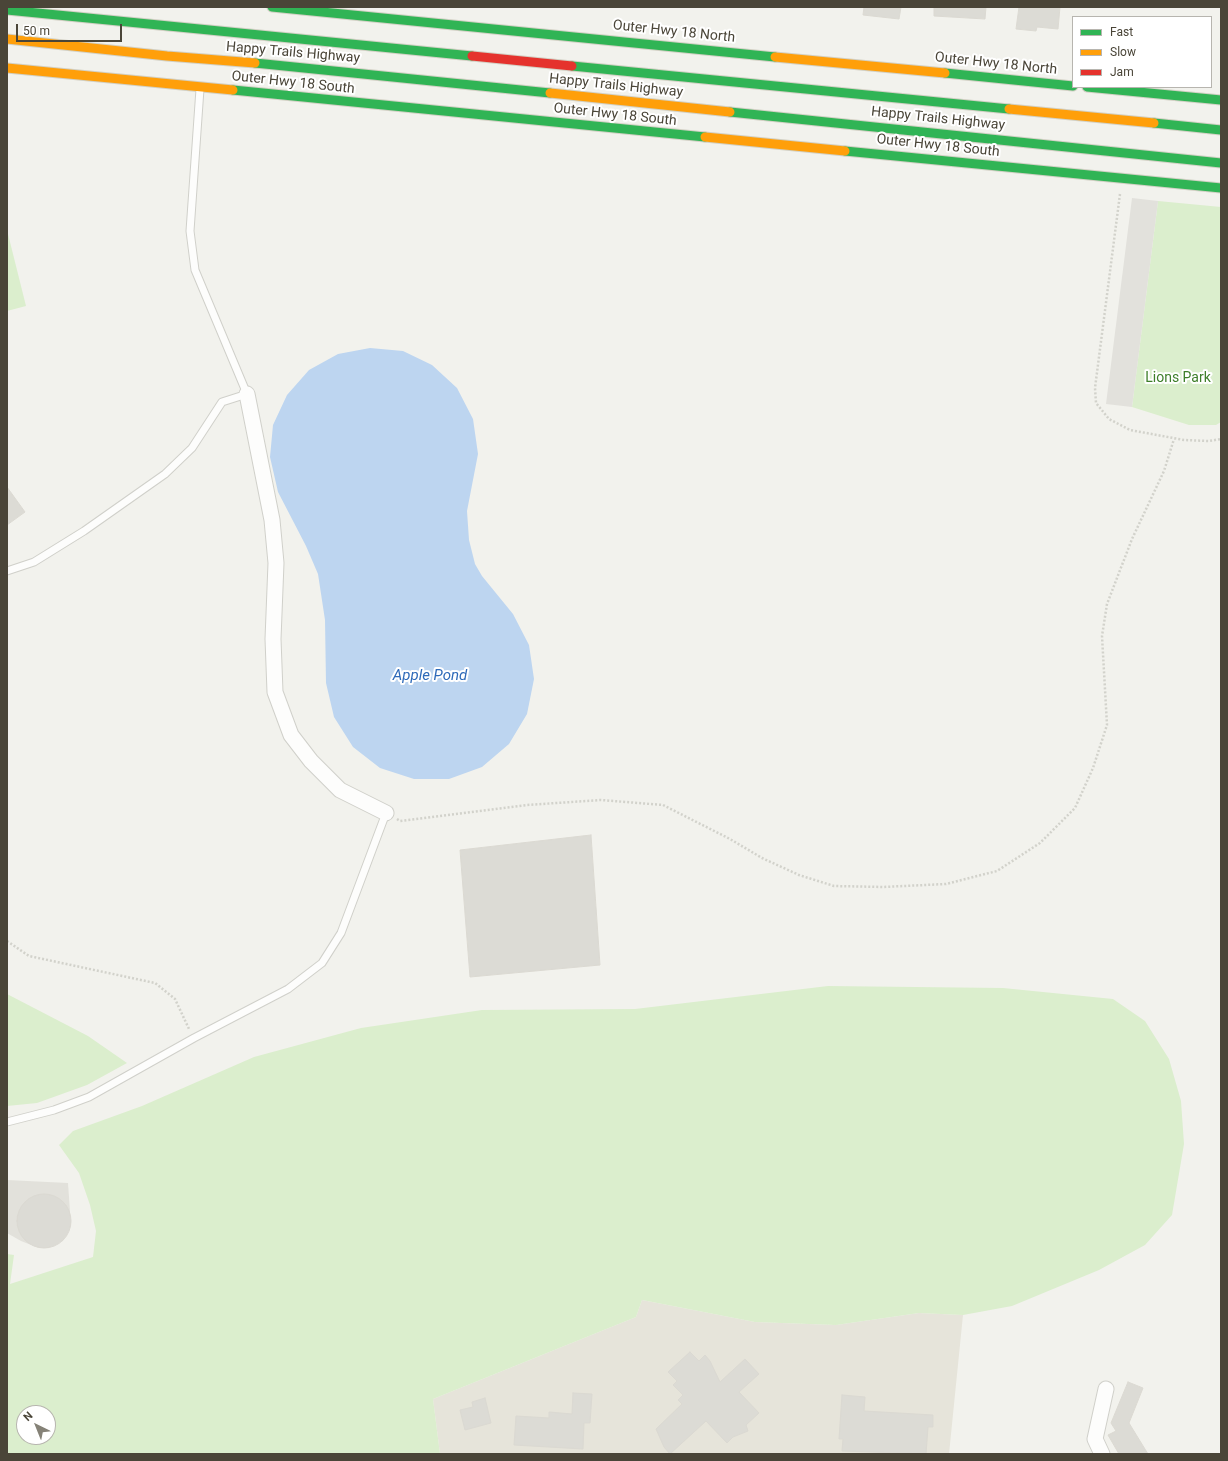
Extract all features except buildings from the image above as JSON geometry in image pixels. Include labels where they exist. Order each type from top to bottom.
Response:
[{"type":"main road","name":"Outer Hwy 18 North","points":[[272,7],[1072,86]]},
{"type":"main road","name":"Happy Trails Highway","points":[[7,10],[1221,130]]},
{"type":"main road","name":"Happy Trails Highway","points":[[7,39],[167,56],[304,67],[1221,163]]},
{"type":"main road","name":"Outer Hwy 18 South","points":[[7,68],[200,87],[273,96],[1221,188]]},
{"type":"main road","points":[[1097,88],[1221,100]]},
{"type":"street","points":[[247,394],[273,534],[276,563],[273,639],[275,692],[291,735],[311,761],[340,790],[386,813]]},
{"type":"street","points":[[1102,1454],[1095,1439],[1106,1389]]},
{"type":"lane","points":[[7,571],[34,562],[72,539],[165,474],[192,448],[222,402],[247,394],[195,270],[190,231],[200,87]]},
{"type":"lane","points":[[7,1122],[54,1110],[89,1097],[194,1038],[288,989],[322,963],[341,933],[386,813]]},
{"type":"path","points":[[1122,178],[1094,396],[1096,403],[1103,414],[1117,425],[1135,431],[1174,439],[1201,441],[1221,439]]},
{"type":"path","points":[[386,813],[400,821],[527,805],[601,800],[662,805],[730,839],[768,861],[799,875],[834,886],[883,887],[946,884],[998,871],[1040,842],[1075,808],[1093,768],[1107,725],[1102,636],[1107,604],[1132,539],[1164,471],[1174,439]]},
{"type":"path","points":[[7,941],[29,956],[155,983],[175,999],[194,1038]]},
{"type":"shaded area","points":[[1132,198],[1158,201],[1132,407],[1106,404]]},
{"type":"shaded area","points":[[7,1180],[68,1183],[71,1226],[63,1241],[48,1248],[39,1248],[21,1241],[7,1233]]},
{"type":"shaded area","points":[[642,1300],[755,1322],[836,1325],[919,1313],[963,1315],[949,1454],[440,1454],[433,1399],[636,1317]]},
{"type":"green space","name":"Lions Park","points":[[1158,201],[1221,207],[1221,422],[1216,425],[1189,425],[1132,407]]},
{"type":"green space","points":[[7,230],[26,306],[7,311]]},
{"type":"green space","points":[[828,986],[1003,988],[1113,999],[1145,1021],[1169,1059],[1181,1101],[1184,1144],[1172,1215],[1145,1245],[1099,1270],[1012,1306],[963,1315],[919,1313],[836,1325],[755,1322],[642,1300],[636,1317],[433,1399],[440,1454],[7,1454],[7,1254],[14,1255],[10,1284],[93,1257],[96,1231],[90,1205],[79,1173],[59,1145],[73,1131],[142,1106],[254,1057],[361,1028],[482,1010],[635,1009]]},
{"type":"green space","points":[[7,994],[88,1036],[127,1063],[87,1085],[37,1103],[7,1106]]},
{"type":"water","name":"Apple Pond","points":[[370,348],[403,351],[432,365],[457,388],[473,419],[478,454],[467,511],[469,540],[475,564],[482,576],[513,614],[529,645],[534,679],[527,714],[509,744],[482,767],[449,779],[414,779],[380,768],[353,747],[334,717],[326,683],[325,620],[318,574],[306,546],[278,492],[270,457],[273,425],[287,395],[309,370],[338,354]]},
{"type":"traffic: fast","points":[[272,7],[775,57]]},
{"type":"traffic: fast","points":[[7,10],[472,56]]},
{"type":"traffic: fast","points":[[255,63],[550,93]]},
{"type":"traffic: fast","points":[[572,66],[1009,109]]},
{"type":"traffic: fast","points":[[945,73],[1072,86]]},
{"type":"traffic: fast","points":[[1097,88],[1221,100]]},
{"type":"traffic: fast","points":[[233,90],[705,137]]},
{"type":"traffic: fast","points":[[730,112],[1221,163]]},
{"type":"traffic: fast","points":[[1154,123],[1221,130]]},
{"type":"traffic: fast","points":[[845,151],[1221,188]]},
{"type":"traffic: slow","points":[[7,39],[167,56],[255,63]]},
{"type":"traffic: slow","points":[[775,57],[945,73]]},
{"type":"traffic: slow","points":[[7,68],[233,90]]},
{"type":"traffic: slow","points":[[550,93],[730,112]]},
{"type":"traffic: slow","points":[[1009,109],[1154,123]]},
{"type":"traffic: slow","points":[[705,137],[845,151]]},
{"type":"traffic: jam","points":[[472,56],[572,66]]}]
